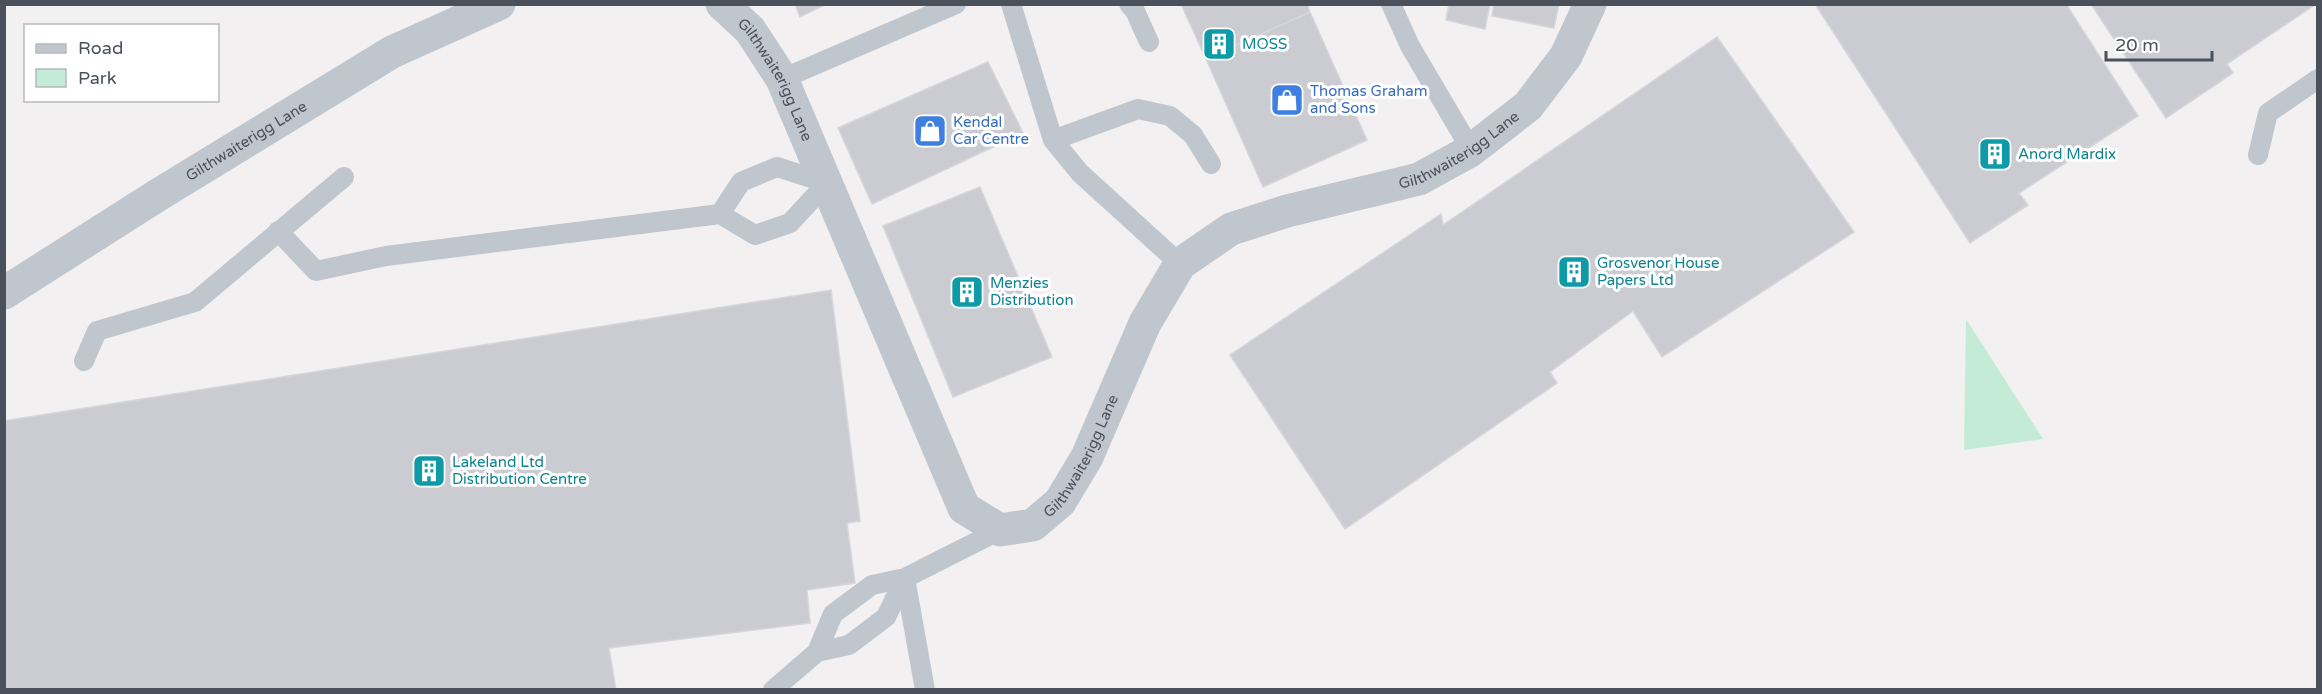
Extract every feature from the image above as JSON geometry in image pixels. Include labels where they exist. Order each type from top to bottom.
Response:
[{"type":"street","name":"Gilthwaiterigg Lane","points":[[4,293],[158,195],[392,52],[499,4]]},
{"type":"street","name":"Gilthwaiterigg Lane","points":[[722,4],[750,30],[783,79],[964,508],[1000,530],[1033,525],[1060,502],[1087,457],[1145,323],[1180,264],[1231,229],[1287,211],[1419,178],[1470,151],[1528,106],[1566,56],[1590,4]]},
{"type":"lane","points":[[783,79],[956,4]]},
{"type":"lane","points":[[1129,4],[1135,11],[1149,42]]},
{"type":"lane","points":[[1391,4],[1410,46],[1470,151]]},
{"type":"lane","points":[[1012,5],[1053,140],[1080,173],[1180,264]]},
{"type":"lane","points":[[2258,155],[2268,113],[2318,79]]},
{"type":"lane","points":[[1053,140],[1138,108],[1170,116],[1192,135],[1212,164]]},
{"type":"lane","points":[[278,231],[316,271],[386,256],[720,214],[755,234],[789,223],[827,183],[777,167],[741,182],[720,214]]},
{"type":"lane","points":[[84,362],[98,331],[195,302],[344,177]]},
{"type":"lane","points":[[773,690],[817,652],[833,614],[872,585],[905,578],[1000,530]]},
{"type":"lane","points":[[817,652],[849,645],[886,617],[905,578]]},
{"type":"lane","points":[[905,578],[925,690]]},
{"type":"green space","points":[[1966,319],[2043,439],[1964,450]]},
{"type":"building","points":[[795,4],[826,4],[800,17]]},
{"type":"building","name":"MOSS","points":[[1181,4],[1307,4],[1310,12],[1206,59]]},
{"type":"building","points":[[1449,4],[1490,4],[1485,29],[1446,20]]},
{"type":"building","points":[[1494,4],[1559,4],[1554,28],[1492,16]]},
{"type":"building","name":"Anord Mardix","points":[[1815,4],[2066,4],[2138,116],[2019,193],[2028,205],[1970,243]]},
{"type":"building","points":[[2091,4],[2316,4],[2227,64],[2233,73],[2166,118]]},
{"type":"building","name":"Thomas Graham and Sons","points":[[1310,12],[1367,140],[1263,187],[1206,59]]},
{"type":"building","name":"Grosvenor House Papers Ltd","points":[[1717,37],[1854,232],[1662,357],[1633,311],[1550,372],[1557,383],[1345,529],[1230,355],[1441,214],[1443,225]]},
{"type":"building","name":"Kendal Car Centre","points":[[988,62],[1023,133],[872,204],[838,128]]},
{"type":"building","name":"Menzies Distribution","points":[[980,187],[1052,357],[953,397],[883,226]]},
{"type":"building","name":"Lakeland Ltd Distribution Centre","points":[[831,290],[860,521],[847,523],[855,583],[807,590],[810,623],[609,648],[616,690],[4,690],[4,421]]},
{"type":"place","name":"MOSS","points":[[1219,44]]},
{"type":"place","name":"Thomas Graham and Sons","points":[[1287,100]]},
{"type":"place","name":"Kendal Car Centre","points":[[930,131]]},
{"type":"place","name":"Anord Mardix","points":[[1995,154]]},
{"type":"place","name":"Grosvenor House Papers Ltd","points":[[1574,272]]},
{"type":"place","name":"Menzies Distribution","points":[[967,292]]},
{"type":"place","name":"Lakeland Ltd Distribution Centre","points":[[429,471]]}]
